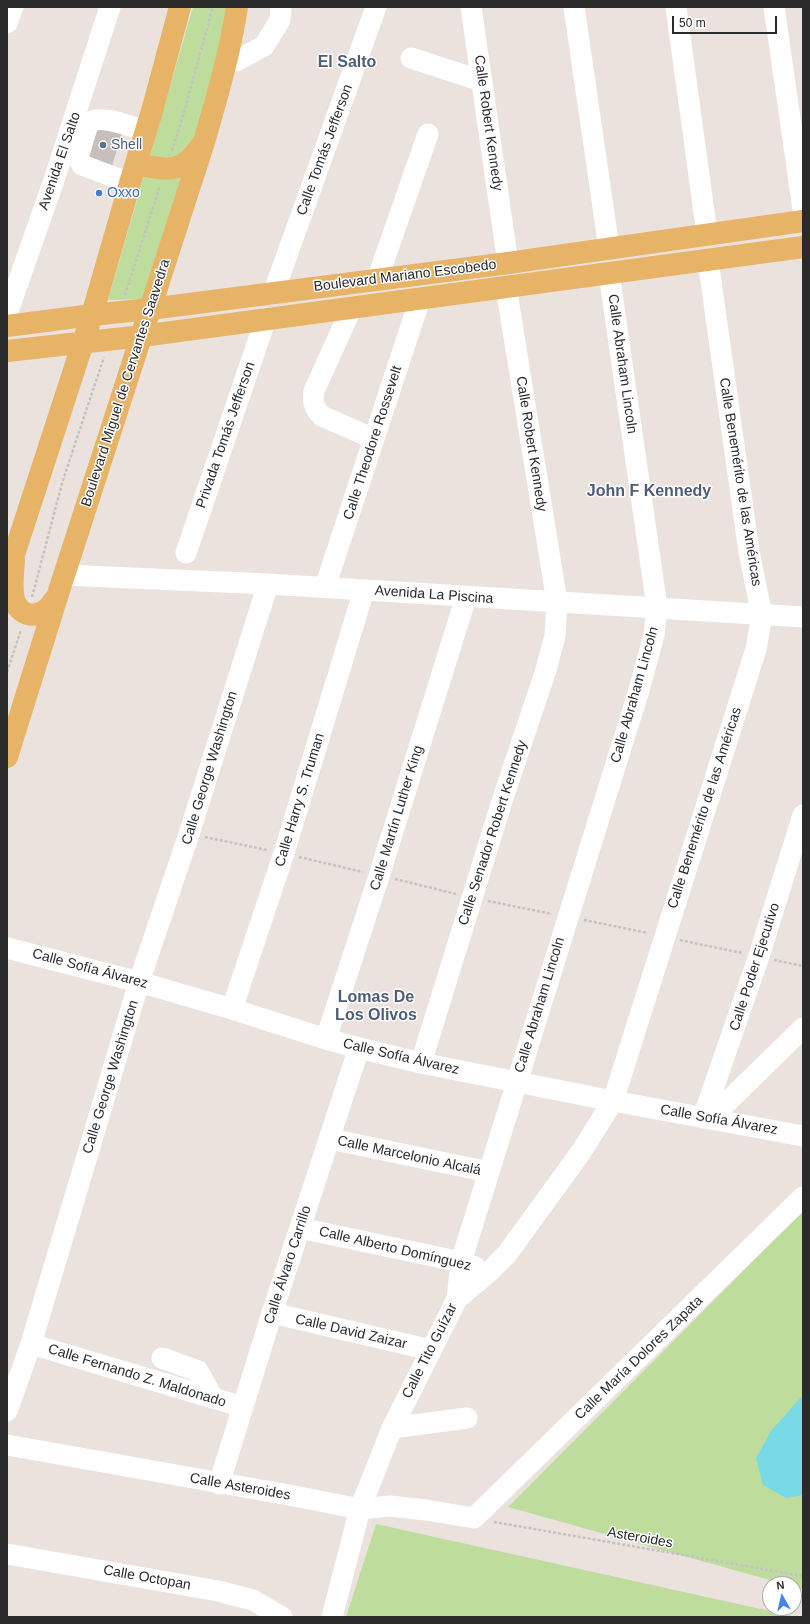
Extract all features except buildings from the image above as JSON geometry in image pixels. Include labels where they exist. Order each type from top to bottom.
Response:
[{"type":"main road","points":[[7,576],[92,315],[152,111],[180,7]]},
{"type":"main road","name":"Boulevard Miguel de Cervantes Saavedra","points":[[7,757],[64,575],[204,142],[227,61],[237,7]]},
{"type":"main road","points":[[133,174],[161,168],[176,168],[185,164],[194,156],[204,142]]},
{"type":"main road","name":"Boulevard Mariano Escobedo","points":[[7,326],[273,294],[508,263],[803,221]]},
{"type":"main road","name":"Boulevard Mariano Escobedo","points":[[7,351],[142,336],[266,318],[420,299],[803,247]]},
{"type":"main road","points":[[15,553],[13,595],[15,604],[20,611],[27,614],[44,611],[57,597]]},
{"type":"street","points":[[7,23],[13,7]]},
{"type":"street","name":"Avenida El Salto","points":[[7,314],[54,180],[110,7]]},
{"type":"street","points":[[227,61],[236,62],[264,46],[280,20],[281,7]]},
{"type":"street","name":"Calle Tomás Jefferson","points":[[273,294],[376,7]]},
{"type":"street","name":"Calle Robert Kennedy","points":[[472,7],[508,263]]},
{"type":"street","points":[[574,7],[608,248]]},
{"type":"street","points":[[676,7],[707,234]]},
{"type":"street","points":[[774,7],[803,209]]},
{"type":"street","points":[[411,58],[482,81]]},
{"type":"street","points":[[133,174],[82,165],[78,157],[89,125],[94,120],[102,119],[146,131]]},
{"type":"street","points":[[377,280],[428,134]]},
{"type":"street","name":"Calle Benemérito de las Américas","points":[[457,1299],[490,1271],[507,1254],[581,1152],[613,1101],[756,649],[762,615],[749,552],[708,260]]},
{"type":"street","name":"Calle Abraham Lincoln","points":[[516,1082],[639,690],[654,635],[657,607],[609,273]]},
{"type":"street","name":"Calle Robert Kennedy","points":[[506,287],[558,602]]},
{"type":"street","name":"Calle Theodore Rossevelt","points":[[325,587],[420,299]]},
{"type":"street","points":[[352,307],[314,390],[313,400],[316,411],[322,416],[374,439]]},
{"type":"street","name":"Privada Tomás Jefferson","points":[[186,552],[266,318]]},
{"type":"street","name":"Avenida La Piscina","points":[[64,575],[325,587],[803,617]]},
{"type":"street","name":"Calle George Washington","points":[[7,1411],[31,1344],[139,982],[189,834],[268,584]]},
{"type":"street","name":"Calle Harry S. Truman","points":[[232,1008],[284,853],[364,590]]},
{"type":"street","name":"Calle Martín Luther King","points":[[326,1039],[382,868],[466,597]]},
{"type":"street","name":"Calle Senador Robert Kennedy","points":[[421,1063],[503,798],[546,673],[555,636],[558,602]]},
{"type":"street","name":"Calle Poder Ejecutivo","points":[[707,1118],[803,815]]},
{"type":"street","name":"Calle Sofía Álvarez","points":[[7,948],[139,982],[232,1008],[326,1039],[421,1063],[613,1101],[803,1136]]},
{"type":"street","points":[[707,1118],[803,1028]]},
{"type":"street","name":"Calle Álvaro Carrillo","points":[[219,1484],[272,1313],[359,1048]]},
{"type":"street","name":"Calle Tito Guízar","points":[[332,1617],[360,1509],[392,1428],[457,1299],[461,1262],[516,1082]]},
{"type":"street","name":"Calle Marcelonio Alcalá","points":[[330,1139],[489,1172]]},
{"type":"street","name":"Calle María Dolores Zapata","points":[[474,1518],[803,1197]]},
{"type":"street","name":"Calle Alberto Domínguez","points":[[300,1228],[461,1262],[490,1271]]},
{"type":"street","name":"Calle David Zaizar","points":[[272,1313],[431,1350]]},
{"type":"street","name":"Calle Fernando Z. Maldonado","points":[[31,1344],[243,1407]]},
{"type":"street","points":[[162,1358],[198,1371],[213,1398]]},
{"type":"street","points":[[392,1428],[467,1418]]},
{"type":"street","name":"Calle Asteroides","points":[[7,1445],[360,1509],[390,1506],[474,1518]]},
{"type":"street","name":"Calle Octopan","points":[[7,1554],[218,1591],[253,1600],[282,1617]]},
{"type":"path","points":[[759,956],[803,966]]},
{"type":"path","name":"Asteroides","points":[[474,1518],[803,1576]]},
{"type":"green space","points":[[193,7],[231,7],[228,35],[144,299],[108,300]]},
{"type":"green space","points":[[803,1211],[803,1589],[802,1576],[762,1576],[762,1578],[508,1507]]},
{"type":"green space","points":[[376,1524],[762,1609],[762,1616],[797,1617],[346,1617]]},
{"type":"water","points":[[803,1395],[803,1495],[786,1498],[763,1485],[756,1458],[771,1431]]},
{"type":"place","name":"Shell","points":[[103,145]]},
{"type":"place","name":"Oxxo","points":[[99,193]]},
{"type":"district","name":"El Salto","points":[[347,63]]},
{"type":"district","name":"John F Kennedy","points":[[649,492]]},
{"type":"district","name":"Lomas De Los Olivos","points":[[376,1007]]}]
